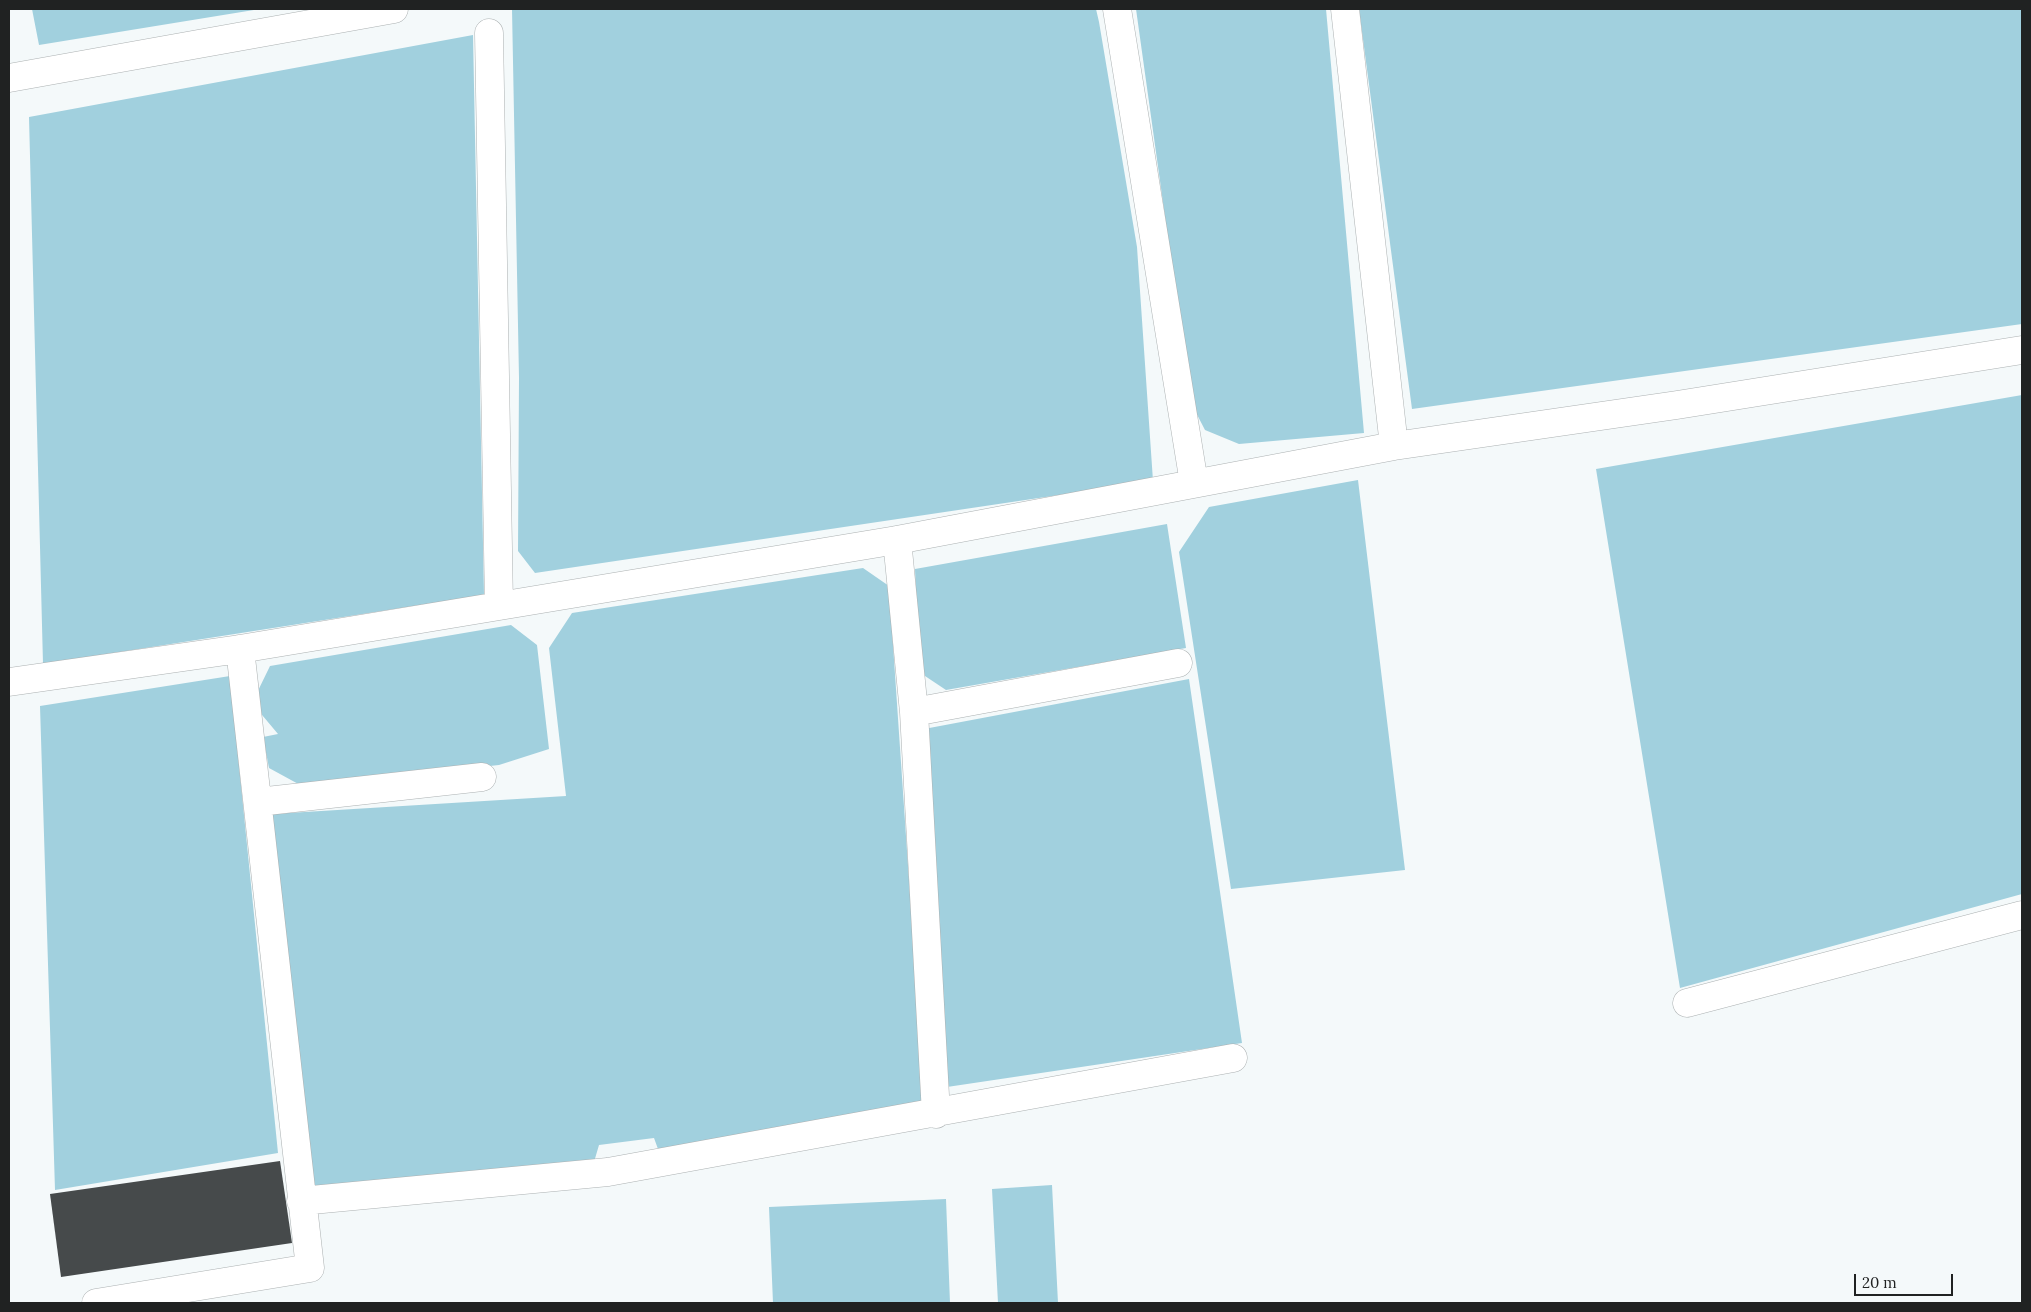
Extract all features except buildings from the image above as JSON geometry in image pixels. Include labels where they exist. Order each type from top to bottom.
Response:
[{"type":"lane","points":[[9,78],[394,9]]},
{"type":"lane","points":[[1117,9],[1194,483]]},
{"type":"lane","points":[[1345,9],[1394,446]]},
{"type":"lane","points":[[489,32],[499,606]]},
{"type":"lane","points":[[9,682],[240,649],[897,540],[1394,446],[1667,407],[2022,350]]},
{"type":"lane","points":[[897,540],[914,712],[936,1114]]},
{"type":"lane","points":[[96,1303],[310,1268],[240,649]]},
{"type":"lane","points":[[914,712],[1178,663]]},
{"type":"lane","points":[[258,802],[482,776]]},
{"type":"lane","points":[[1687,1003],[2022,915]]},
{"type":"lane","points":[[301,1201],[608,1172],[936,1114],[1234,1058]]},
{"type":"water","points":[[32,9],[260,9],[39,45]]},
{"type":"water","points":[[512,9],[1096,9],[1137,247],[1153,481],[535,573],[518,551],[519,378]]},
{"type":"water","points":[[1136,9],[1326,9],[1364,433],[1239,444],[1205,430],[1191,403]]},
{"type":"water","points":[[1359,9],[2022,9],[2022,324],[1412,409]]},
{"type":"water","points":[[473,35],[484,595],[43,664],[29,117]]},
{"type":"water","points":[[2022,395],[2022,894],[1680,988],[1596,469]]},
{"type":"water","points":[[1358,480],[1405,870],[1231,889],[1179,552],[1209,507]]},
{"type":"water","points":[[1167,524],[1186,648],[946,690],[919,672],[915,569]]},
{"type":"water","points":[[863,568],[889,586],[924,1101],[658,1149],[654,1138],[599,1145],[594,1162],[313,1186],[272,814],[566,796],[549,648],[572,613]]},
{"type":"water","points":[[511,625],[537,645],[549,749],[499,765],[302,786],[269,768],[263,737],[278,734],[252,703],[270,666]]},
{"type":"water","points":[[230,676],[278,1153],[55,1190],[40,706]]},
{"type":"water","points":[[1189,679],[1242,1043],[947,1087],[924,729]]},
{"type":"water","points":[[1052,1185],[1058,1303],[998,1303],[992,1189]]},
{"type":"water","points":[[946,1199],[950,1303],[773,1303],[769,1207]]}]
